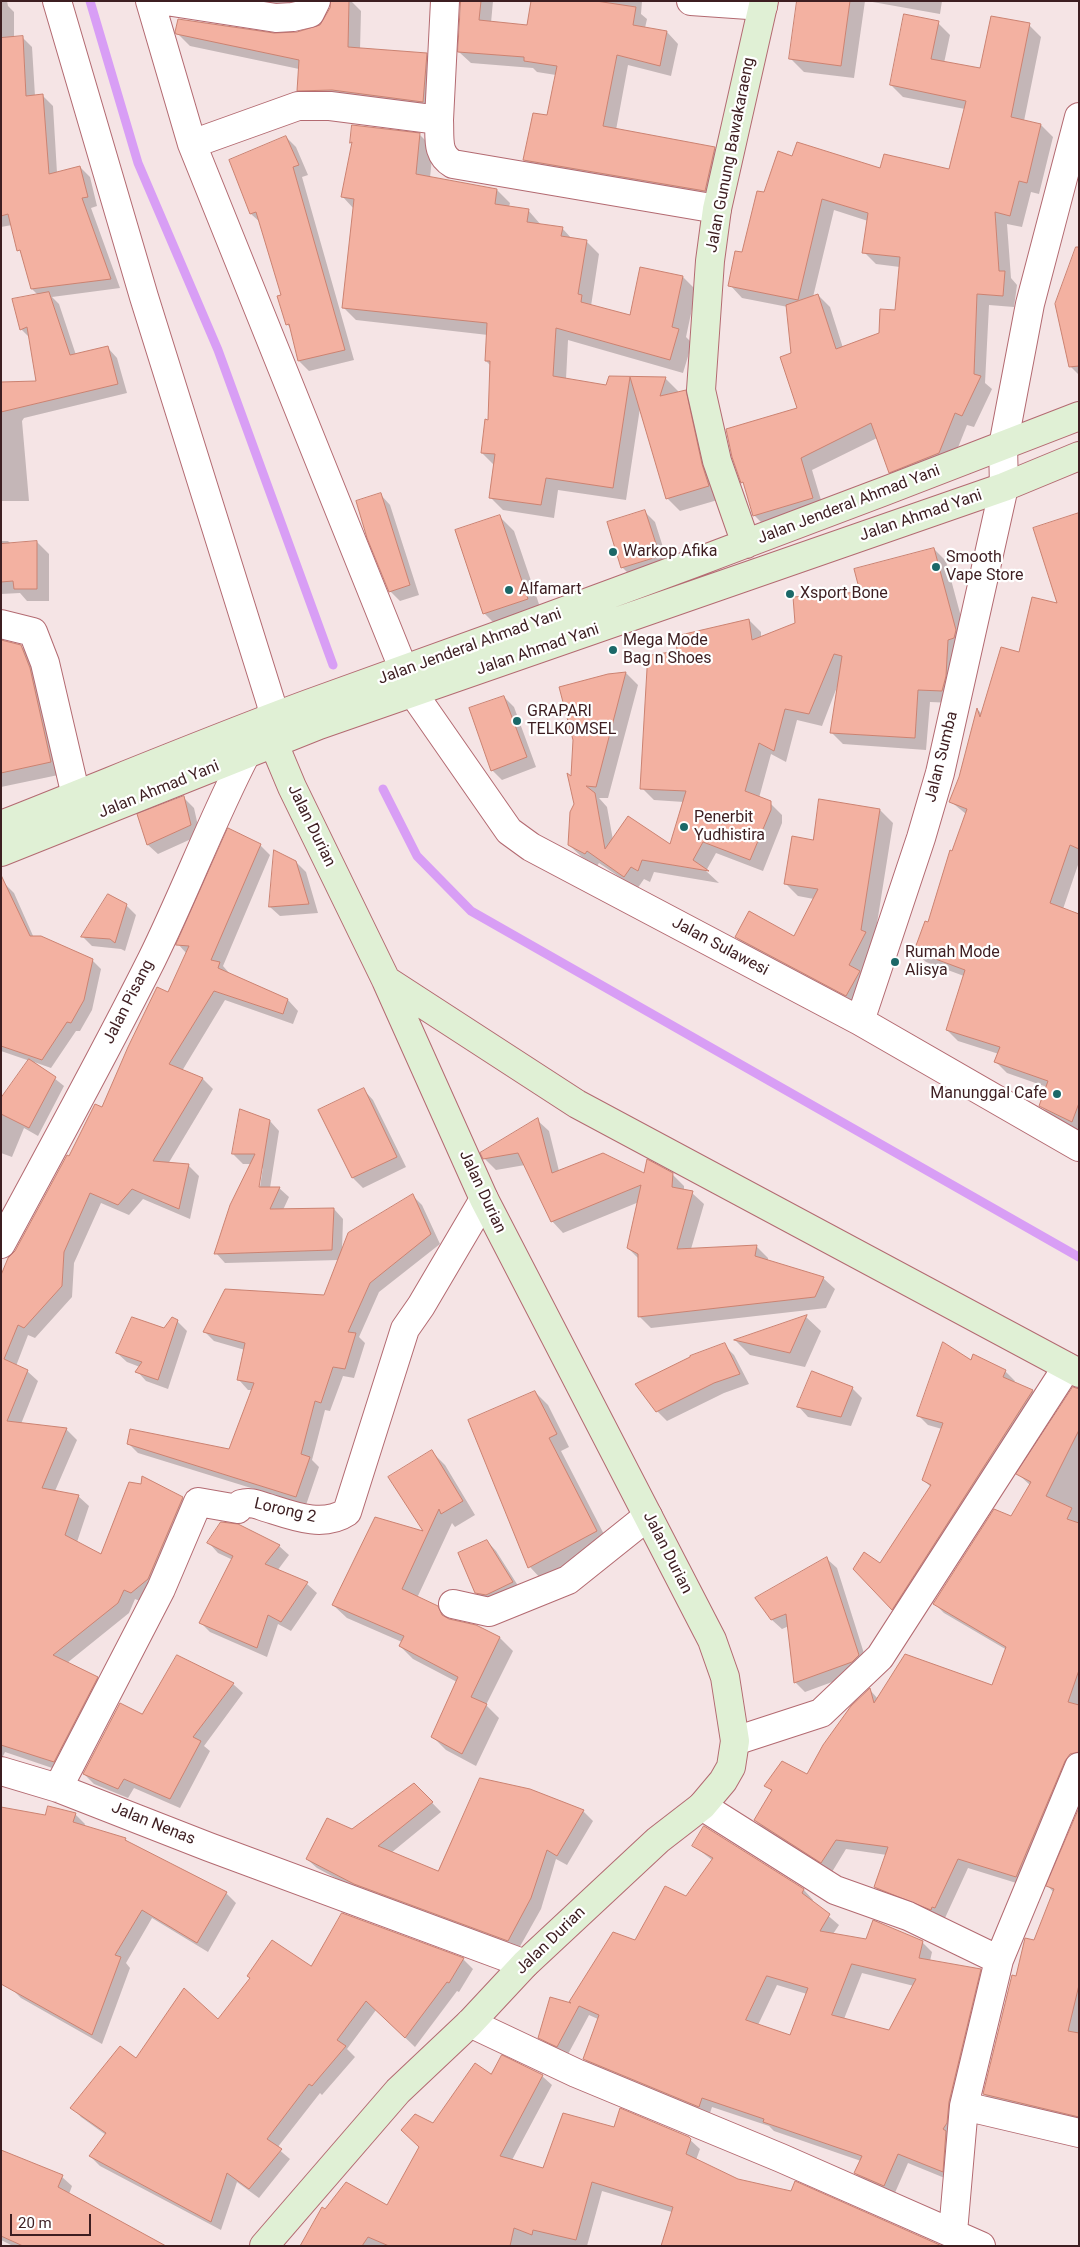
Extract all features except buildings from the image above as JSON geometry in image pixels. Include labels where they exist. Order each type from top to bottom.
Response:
[{"type":"street","points":[[1,825],[76,796],[274,731],[271,703],[144,297],[57,1]]},
{"type":"street","name":"Jalan Sulawesi","points":[[150,1],[192,144],[396,687],[509,832],[531,847],[860,1021],[1079,1147]]},
{"type":"street","points":[[166,1],[276,18],[310,13],[316,1]]},
{"type":"street","points":[[445,1],[439,120],[441,152],[445,159],[454,164],[717,209]]},
{"type":"street","points":[[691,1],[763,4]]},
{"type":"street","name":"Jalan Gunung Bawakaraeng","points":[[746,544],[718,461],[701,390],[710,261],[717,209],[763,4]]},
{"type":"street","points":[[192,144],[298,106],[330,106],[439,120]]},
{"type":"street","name":"Jalan Sumba","points":[[860,1021],[921,838],[940,773],[1004,487],[1003,446],[1030,304],[1079,117]]},
{"type":"street","name":"Jalan Jenderal Ahmad Yani","points":[[396,687],[746,544],[1079,416]]},
{"type":"street","name":"Jalan Ahmad Yani","points":[[1,852],[245,756],[274,731],[314,715],[1004,487],[1079,456]]},
{"type":"street","points":[[1,624],[33,632],[45,663],[76,796]]},
{"type":"street","name":"Jalan Durian","points":[[264,2246],[398,2091],[470,2023],[525,1964],[658,1840],[702,1806],[723,1781],[731,1767],[735,1741],[725,1678],[712,1640],[484,1199],[386,980],[299,803],[274,731]]},
{"type":"street","name":"Jalan Pisang","points":[[1,1244],[151,960],[188,883],[226,793],[245,756]]},
{"type":"street","points":[[386,980],[577,1104],[1073,1370],[880,1657],[821,1713],[735,1741]]},
{"type":"street","name":"Lorong 2","points":[[58,1788],[161,1589],[198,1502],[238,1509],[241,1504],[251,1502],[295,1517],[329,1520],[347,1512],[405,1330],[484,1199]]},
{"type":"street","points":[[453,1604],[489,1612],[568,1580],[648,1516]]},
{"type":"street","points":[[953,2232],[964,2106],[999,1960],[1079,1767]]},
{"type":"street","name":"Jalan Nenas","points":[[1,1771],[58,1788],[303,1882],[525,1964]]},
{"type":"street","points":[[702,1806],[835,1890],[908,1916],[999,1960]]},
{"type":"street","points":[[470,2023],[576,2073],[781,2158],[953,2232],[981,2246]]},
{"type":"street","points":[[964,2106],[1079,2132]]},
{"type":"waterway","points":[[90,1],[138,163],[218,350],[333,665]]},
{"type":"waterway","points":[[383,789],[417,856],[471,911],[1079,1257]]},
{"type":"place","name":"Warkop Afika","points":[[613,552]]},
{"type":"place","name":"Smooth Vape Store","points":[[936,567]]},
{"type":"place","name":"Alfamart","points":[[509,590]]},
{"type":"place","name":"Xsport Bone","points":[[790,594]]},
{"type":"place","name":"Mega Mode Bag n Shoes","points":[[613,650]]},
{"type":"place","name":"GRAPARI TELKOMSEL","points":[[517,721]]},
{"type":"place","name":"Penerbit Yudhistira","points":[[684,827]]},
{"type":"place","name":"Rumah Mode Alisya","points":[[895,962]]},
{"type":"place","name":"Manunggal Cafe","points":[[1057,1094]]}]
